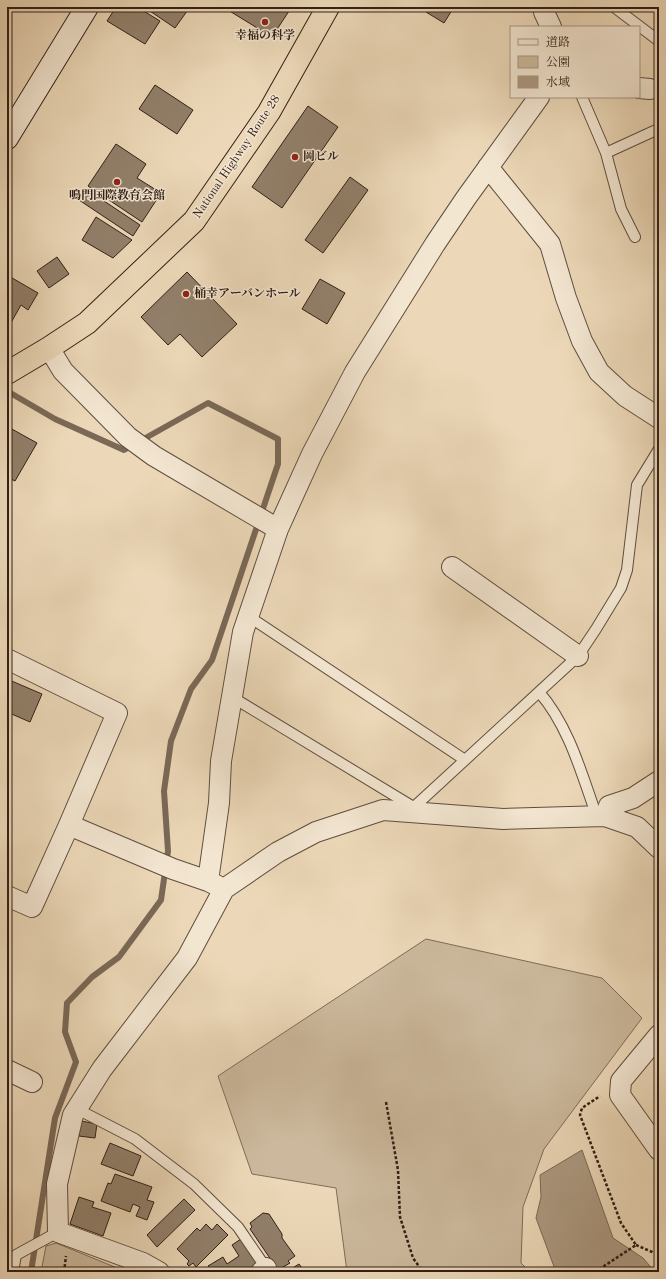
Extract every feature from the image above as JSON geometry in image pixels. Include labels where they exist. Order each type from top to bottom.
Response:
[{"type":"highway","name":"National Highway Route 28","points":[[9,372],[87,323],[194,221],[269,112],[328,7]]},
{"type":"street","points":[[7,138],[87,7]]},
{"type":"street","points":[[545,7],[544,12],[550,26]]},
{"type":"street","points":[[159,1272],[143,1263],[58,1232],[57,1184],[73,1115],[102,1069],[187,958],[216,885],[218,803],[222,761],[243,632],[278,529],[312,454],[354,372],[436,244],[488,167],[538,98]]},
{"type":"street","points":[[488,167],[550,244],[566,298],[582,342],[599,372],[625,396],[659,418]]},
{"type":"street","points":[[49,348],[62,371],[128,437],[154,456],[278,529]]},
{"type":"street","points":[[452,568],[578,656]]},
{"type":"street","points":[[7,659],[117,713],[70,825],[32,907],[7,896]]},
{"type":"street","points":[[601,817],[609,806],[633,798],[659,780]]},
{"type":"street","points":[[70,825],[173,869],[216,885],[316,832],[383,810],[419,810],[503,819],[601,817],[637,827],[659,848]]},
{"type":"street","points":[[659,1035],[621,1081],[620,1095],[659,1150]]},
{"type":"street","points":[[7,1070],[32,1082]]},
{"type":"lane","points":[[614,7],[639,26]]},
{"type":"lane","points":[[640,27],[659,41]]},
{"type":"lane","points":[[582,98],[606,153],[621,209],[635,237]]},
{"type":"lane","points":[[606,153],[659,130]]},
{"type":"lane","points":[[232,697],[419,810],[465,760],[578,656],[596,629],[621,588],[627,570],[637,484],[659,449]]},
{"type":"lane","points":[[248,616],[465,760]]},
{"type":"lane","points":[[539,692],[548,702],[566,733],[601,817]]},
{"type":"lane","points":[[77,1109],[135,1139],[194,1184],[238,1228],[263,1270]]},
{"type":"lane","points":[[13,1272],[16,1255],[58,1232]]},
{"type":"path","points":[[621,1081],[582,1108],[580,1115],[621,1223],[636,1245],[659,1256]]},
{"type":"path","points":[[386,1102],[398,1170],[400,1217],[413,1258],[423,1272]]},
{"type":"path","points":[[595,1272],[636,1245]]},
{"type":"path","points":[[64,1272],[67,1250]]},
{"type":"green space","points":[[426,939],[602,978],[642,1018],[544,1149],[523,1207],[521,1263],[530,1272],[347,1272],[336,1188],[252,1174],[218,1076]]},
{"type":"green space","points":[[56,1243],[127,1272],[41,1272],[46,1246]]},
{"type":"water","points":[[582,1150],[613,1238],[643,1258],[655,1272],[556,1272],[536,1218],[541,1197],[540,1175]]},
{"type":"building","points":[[116,7],[137,7],[160,21],[145,44],[107,21]]},
{"type":"building","points":[[144,7],[190,7],[175,28]]},
{"type":"building","name":"幸福の科学","points":[[223,7],[290,7],[291,8],[272,37]]},
{"type":"building","points":[[429,7],[454,7],[444,23],[426,12]]},
{"type":"building","points":[[155,85],[193,110],[177,134],[139,109]]},
{"type":"building","name":"岡ビル","points":[[308,106],[338,127],[282,208],[252,187]]},
{"type":"building","name":"鳴門国際教育会館","points":[[116,144],[146,164],[137,178],[161,193],[142,222],[88,186]]},
{"type":"building","points":[[350,177],[368,190],[323,253],[305,240]]},
{"type":"building","points":[[86,189],[140,225],[133,236],[79,200]]},
{"type":"building","points":[[96,217],[132,240],[113,258],[82,240]]},
{"type":"building","points":[[57,257],[69,274],[49,288],[37,271]]},
{"type":"building","name":"桶幸アーバンホール","points":[[187,272],[237,324],[202,357],[180,334],[168,345],[141,317]]},
{"type":"building","points":[[7,275],[38,293],[28,310],[21,305],[8,328],[7,327]]},
{"type":"building","points":[[320,279],[345,293],[327,324],[302,309]]},
{"type":"building","points":[[10,428],[37,443],[15,481],[7,477],[7,433]]},
{"type":"building","points":[[7,679],[42,694],[30,722],[7,712]]},
{"type":"building","points":[[81,1121],[97,1124],[95,1138],[79,1136]]},
{"type":"building","points":[[110,1143],[141,1156],[133,1176],[101,1164]]},
{"type":"building","points":[[115,1174],[152,1187],[147,1200],[154,1202],[147,1220],[136,1216],[140,1207],[133,1204],[130,1212],[101,1201],[108,1183],[111,1184]]},
{"type":"building","points":[[79,1197],[94,1202],[92,1207],[111,1213],[103,1236],[70,1224]]},
{"type":"building","points":[[184,1199],[195,1210],[157,1247],[147,1235]]},
{"type":"building","points":[[263,1213],[269,1214],[282,1234],[282,1238],[295,1256],[288,1261],[290,1263],[278,1270],[250,1229],[252,1227],[250,1223]]},
{"type":"building","points":[[206,1224],[212,1230],[217,1224],[228,1235],[196,1267],[193,1263],[189,1266],[187,1264],[189,1261],[177,1249],[197,1228],[200,1231]]},
{"type":"building","points":[[241,1239],[258,1265],[247,1272],[212,1272],[208,1266],[223,1257],[227,1264],[239,1256],[232,1245]]},
{"type":"building","points":[[299,1264],[305,1272],[292,1272],[291,1269]]},
{"type":"waterway","points":[[7,391],[55,419],[124,450],[208,403],[278,439],[278,464],[212,660],[191,689],[171,741],[164,791],[168,851],[161,900],[119,957],[92,977],[67,1003],[65,1032],[76,1062],[55,1118],[31,1272]]},
{"type":"place","name":"幸福の科学","points":[[265,22]]},
{"type":"place","name":"岡ビル","points":[[295,157]]},
{"type":"place","name":"鳴門国際教育会館","points":[[117,182]]},
{"type":"place","name":"桶幸アーバンホール","points":[[186,294]]}]
